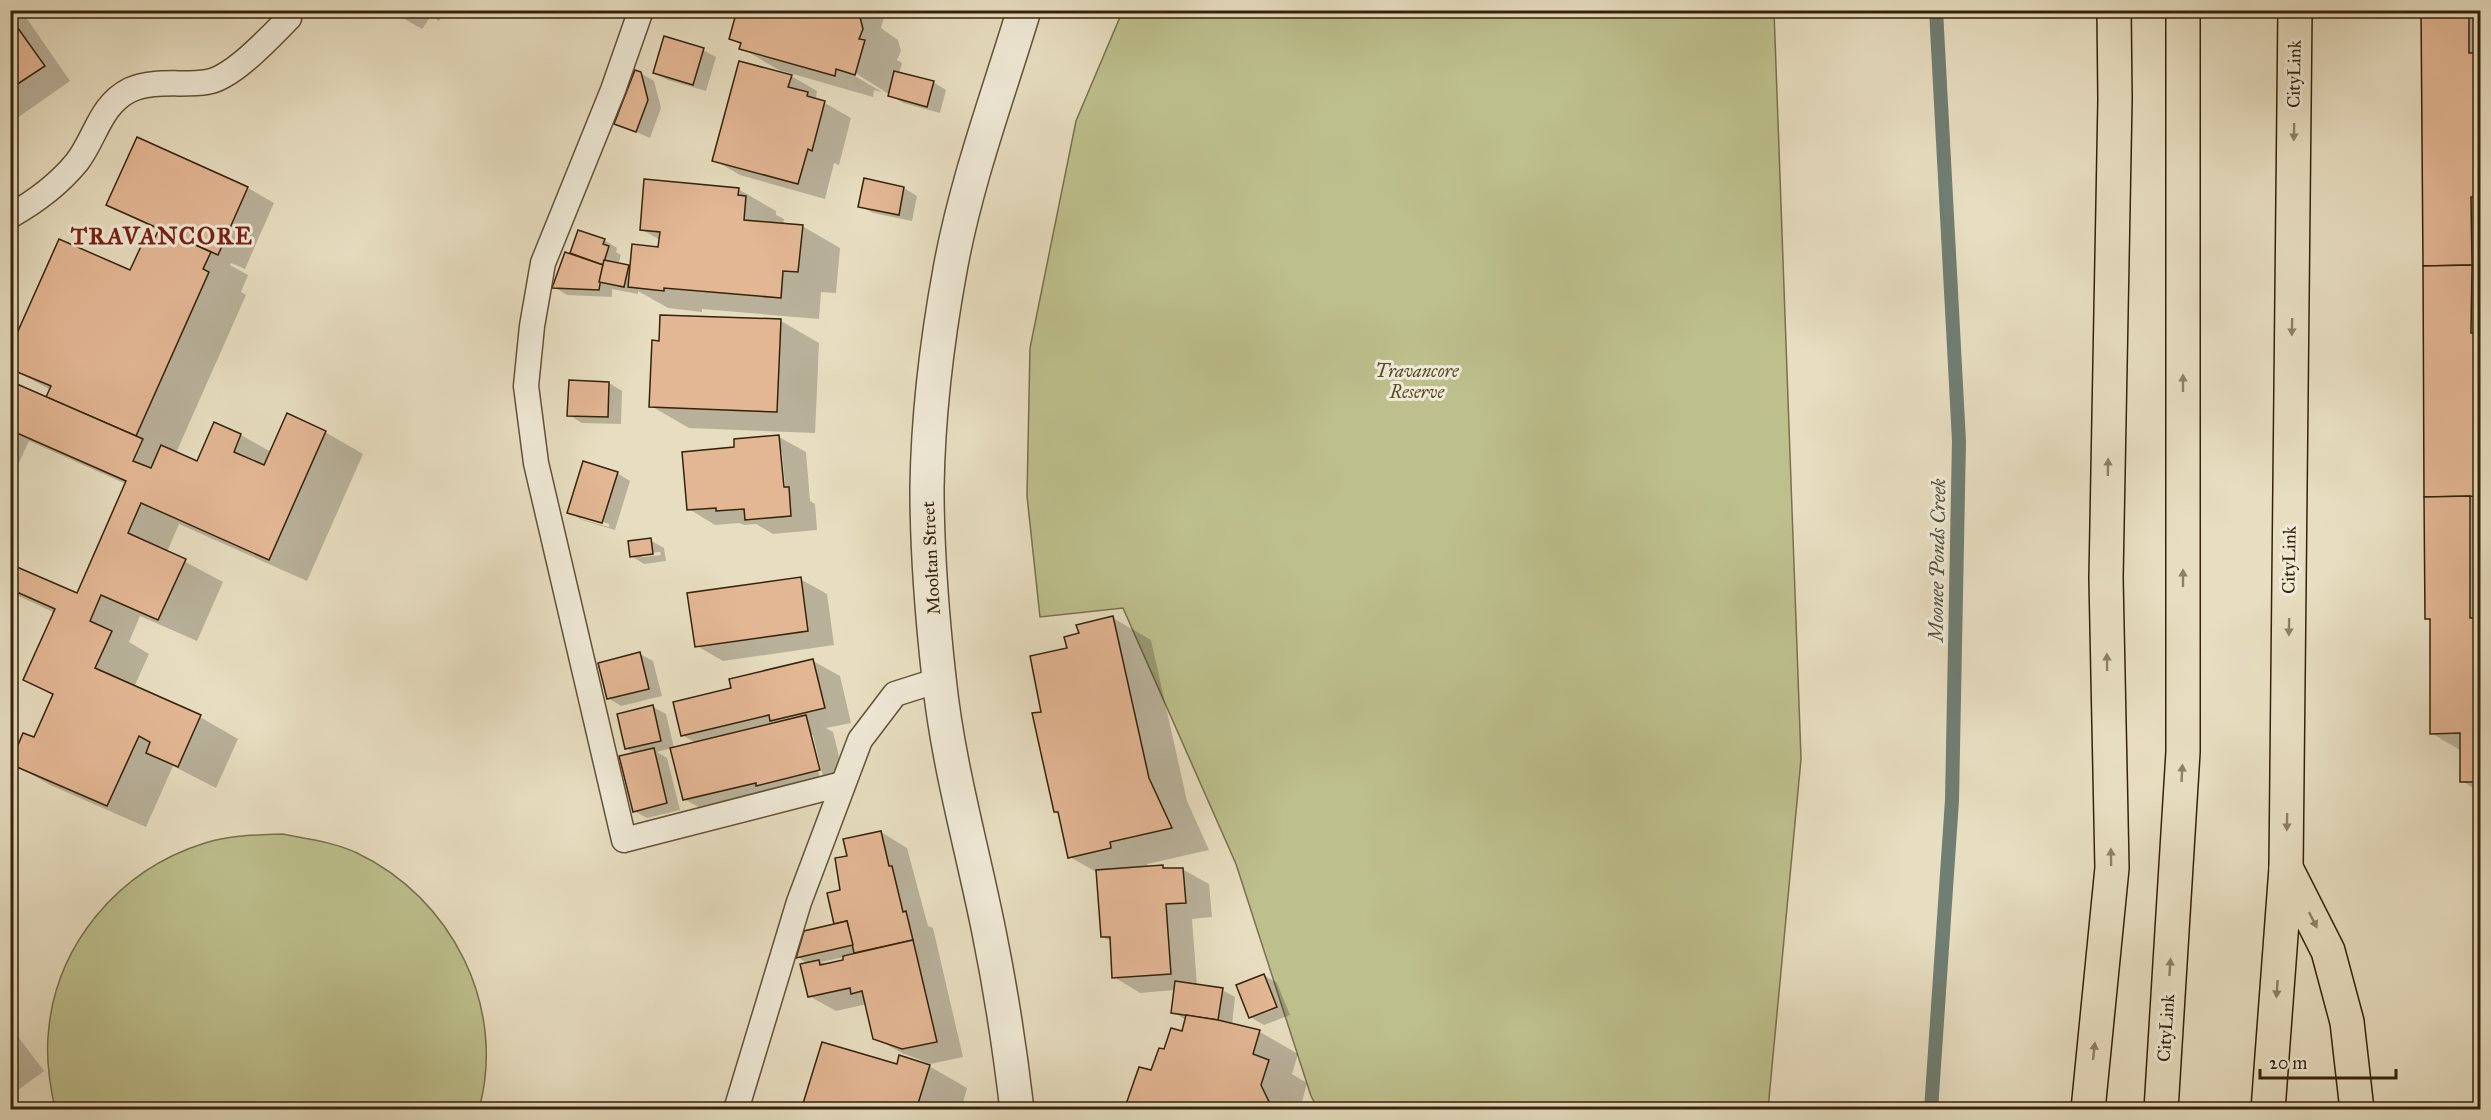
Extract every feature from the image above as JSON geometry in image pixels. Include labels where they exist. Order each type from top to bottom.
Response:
[{"type":"highway","points":[[2088,1110],[2112,868],[2106,578],[2115,111],[2114,10]]},
{"type":"highway","name":"CityLink","points":[[2161,1110],[2183,752],[2183,10]]},
{"type":"highway","name":"CityLink","points":[[2268,1110],[2286,868],[2295,10]]},
{"type":"highway","points":[[2286,868],[2328,951],[2347,1022],[2357,1110]]},
{"type":"street","name":"Mooltan Street","points":[[1017,1110],[1010,1048],[989,931],[959,807],[939,680],[928,551],[927,488],[929,436],[950,269],[971,183],[1024,10]]},
{"type":"lane","points":[[641,10],[613,90],[543,263],[532,326],[526,386],[536,463],[624,840],[842,784]]},
{"type":"lane","points":[[10,216],[36,202],[77,161],[104,111],[130,90],[159,84],[209,82],[240,65],[289,18]]},
{"type":"lane","points":[[736,1110],[799,902],[860,740],[895,694],[939,680]]},
{"type":"green space","name":"Travancore Reserve","points":[[1123,10],[1774,11],[1801,759],[1768,1109],[1318,1109],[1311,1096],[1236,864],[1123,608],[1040,617],[1027,496],[1030,348],[1076,121]]},
{"type":"green space","points":[[282,834],[330,843],[357,853],[391,873],[420,898],[445,927],[464,960],[478,995],[485,1032],[486,1071],[479,1109],[55,1109],[48,1055],[53,1004],[63,972],[77,943],[96,916],[119,892],[145,872],[174,855],[224,838]]},
{"type":"building","points":[[737,10],[854,10],[860,17],[863,29],[859,39],[865,40],[855,75],[836,69],[835,76],[739,49],[741,43],[729,39]]},
{"type":"building","points":[[2421,10],[2469,10],[2469,53],[2480,53],[2480,197],[2471,197],[2472,265],[2423,266]]},
{"type":"building","points":[[10,17],[45,66],[10,89]]},
{"type":"building","points":[[664,36],[704,48],[693,85],[653,73]]},
{"type":"building","points":[[739,61],[792,75],[788,87],[808,92],[807,96],[825,101],[812,151],[808,149],[798,184],[712,161]]},
{"type":"building","points":[[635,70],[641,72],[648,100],[636,132],[614,124]]},
{"type":"building","points":[[894,71],[934,81],[927,107],[888,96]]},
{"type":"building","points":[[137,137],[248,187],[218,255],[106,205]]},
{"type":"building","points":[[864,178],[904,187],[899,215],[858,207]]},
{"type":"building","points":[[644,179],[739,188],[738,195],[746,196],[744,220],[803,225],[798,272],[783,271],[781,298],[628,287],[632,244],[658,247],[660,232],[640,230]]},
{"type":"building","points":[[159,229],[211,252],[203,269],[209,272],[136,436],[46,397],[51,386],[10,369],[10,349],[59,239],[130,270],[143,242],[151,246]]},
{"type":"building","points":[[578,230],[605,239],[603,244],[609,246],[603,265],[570,253]]},
{"type":"building","points":[[565,252],[603,265],[599,290],[552,288]]},
{"type":"building","points":[[604,260],[629,265],[624,287],[599,282]]},
{"type":"building","points":[[2472,265],[2471,333],[2480,333],[2480,496],[2424,497],[2423,266]]},
{"type":"building","points":[[660,315],[781,319],[777,412],[649,407],[652,340],[659,341]]},
{"type":"building","points":[[569,380],[609,382],[608,417],[567,416]]},
{"type":"building","points":[[10,381],[143,439],[133,461],[151,468],[161,445],[197,461],[214,422],[241,434],[234,452],[264,465],[287,413],[326,431],[269,560],[141,503],[128,533],[186,559],[158,620],[101,595],[90,621],[112,631],[95,668],[201,715],[178,767],[146,753],[150,742],[139,736],[107,806],[10,764],[23,733],[34,737],[53,694],[23,680],[55,609],[10,589],[10,564],[77,593],[126,481],[10,430]]},
{"type":"building","points":[[779,435],[784,487],[789,487],[791,516],[745,520],[744,509],[687,510],[682,452],[734,447],[734,439]]},
{"type":"building","points":[[583,461],[618,472],[602,523],[567,513]]},
{"type":"building","points":[[2470,496],[2470,618],[2480,618],[2480,782],[2460,782],[2460,733],[2430,734],[2430,619],[2425,619],[2424,497]]},
{"type":"building","points":[[651,538],[653,554],[630,557],[628,541]]},
{"type":"building","points":[[801,577],[808,631],[695,647],[687,593]]},
{"type":"building","points":[[1113,616],[1149,778],[1172,828],[1110,842],[1111,848],[1068,858],[1058,812],[1054,812],[1032,713],[1041,712],[1030,656],[1067,648],[1064,637],[1079,633],[1076,625]]},
{"type":"building","points":[[640,652],[649,689],[607,699],[598,663]]},
{"type":"building","points":[[813,659],[825,708],[770,721],[769,715],[681,736],[673,702],[731,688],[729,679]]},
{"type":"building","points":[[653,705],[661,741],[625,749],[617,714]]},
{"type":"building","points":[[806,715],[820,770],[756,786],[756,783],[683,800],[670,748]]},
{"type":"building","points":[[654,748],[667,803],[633,812],[619,756]]},
{"type":"building","points":[[881,831],[889,866],[892,866],[903,912],[906,911],[913,940],[854,953],[847,921],[834,924],[827,893],[840,890],[835,858],[847,856],[843,839]]},
{"type":"building","points":[[1163,865],[1163,868],[1183,868],[1186,903],[1166,904],[1171,974],[1112,978],[1110,937],[1101,937],[1096,870]]},
{"type":"building","points":[[847,921],[853,945],[796,958],[804,931]]},
{"type":"building","points":[[913,940],[937,1042],[902,1049],[873,1039],[862,991],[851,994],[850,988],[808,997],[800,964],[819,960],[820,965],[843,960],[843,956]]},
{"type":"building","points":[[1264,974],[1277,1007],[1249,1018],[1236,985]]},
{"type":"building","points":[[1175,981],[1223,988],[1218,1020],[1171,1013]]},
{"type":"building","points":[[1186,1015],[1260,1030],[1253,1054],[1269,1060],[1261,1085],[1273,1110],[1133,1110],[1125,1107],[1139,1067],[1151,1070],[1159,1048],[1164,1049],[1171,1028],[1182,1031]]},
{"type":"building","points":[[822,1042],[897,1064],[899,1055],[930,1065],[916,1110],[801,1110]]},
{"type":"waterway","name":"Moonee Ponds Creek","points":[[1931,1110],[1952,800],[1959,441],[1936,10]]},
{"type":"district","name":"TRAVANCORE","points":[[162,236]]}]
